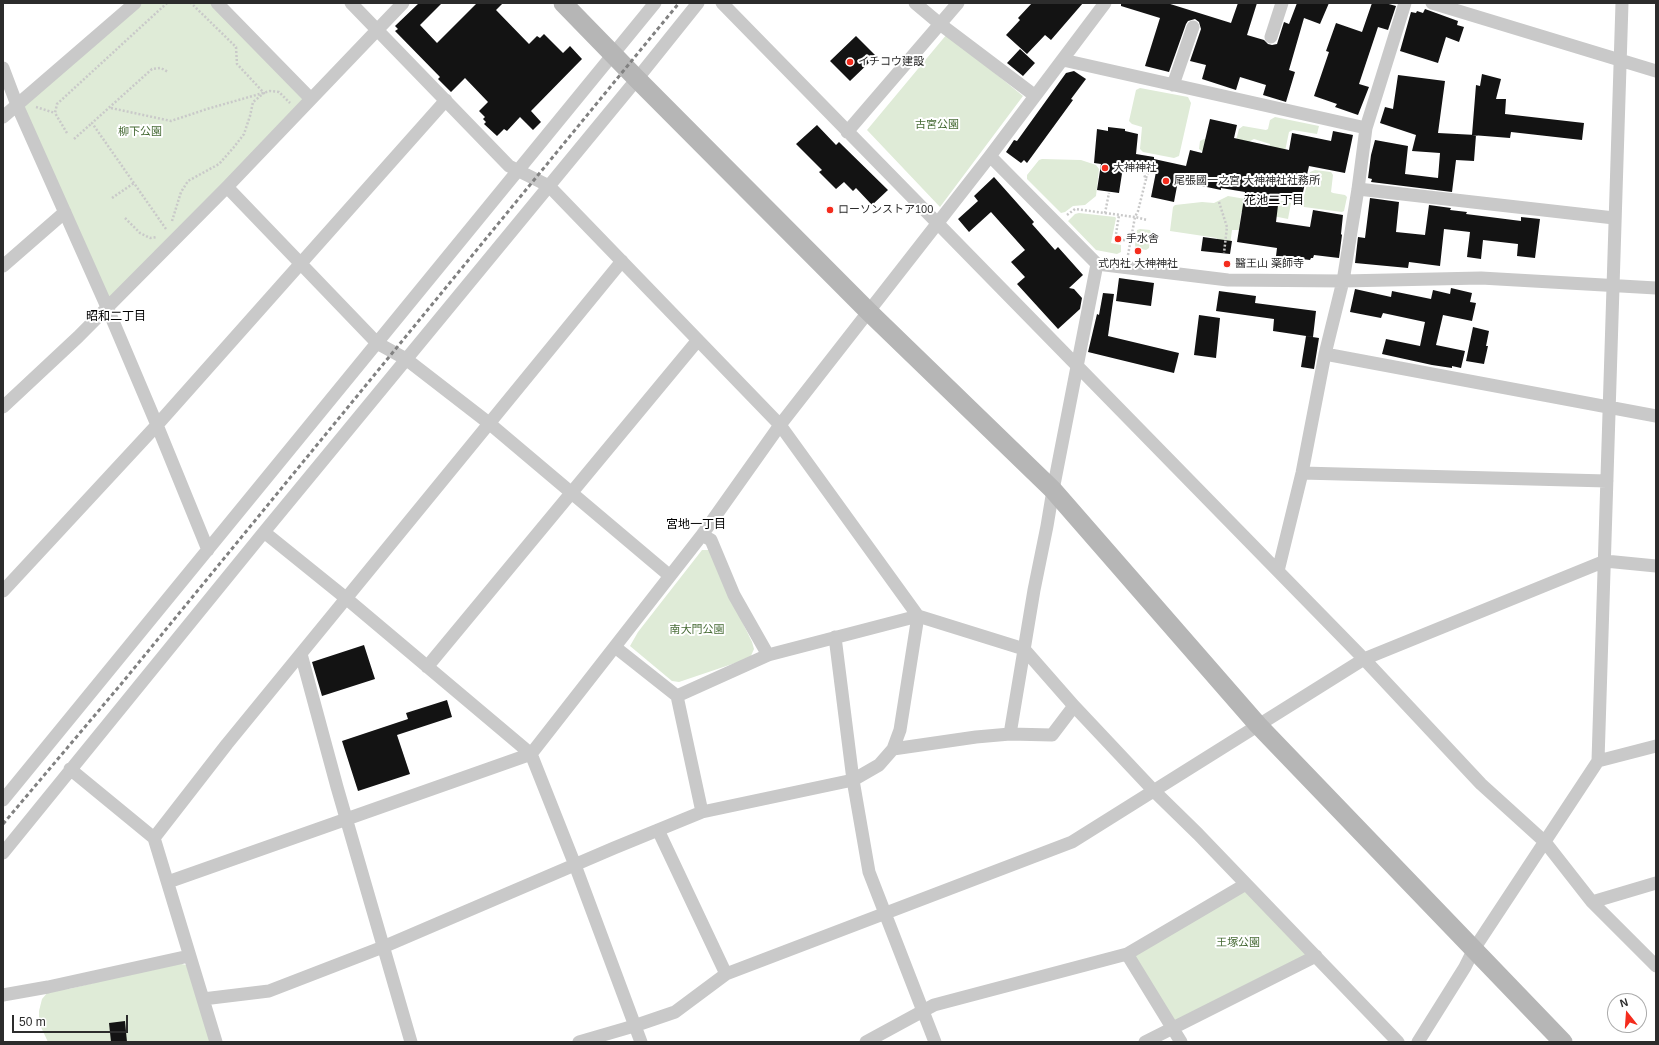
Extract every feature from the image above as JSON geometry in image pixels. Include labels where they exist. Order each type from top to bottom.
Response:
[{"type":"street","points":[[3,117],[135,3]]},
{"type":"street","points":[[217,3],[311,99]]},
{"type":"street","points":[[203,999],[269,991],[383,947],[702,812],[854,780],[879,765],[893,749],[900,730],[918,616],[780,425],[549,186],[509,166],[378,29],[351,3]]},
{"type":"street","points":[[3,407],[78,337],[227,187],[403,3]]},
{"type":"street","points":[[563,3],[637,80],[868,312],[1053,490],[1258,725],[1563,1042]]},
{"type":"street","points":[[3,800],[655,3]]},
{"type":"street","points":[[3,853],[264,532],[637,80],[698,3]]},
{"type":"street","points":[[722,3],[1364,659],[1481,784],[1545,842],[1592,902],[1656,966]]},
{"type":"street","points":[[915,3],[940,24],[1034,95]]},
{"type":"street","points":[[847,132],[958,3]]},
{"type":"street","points":[[168,882],[531,754],[702,535],[780,425],[990,156],[1034,95],[1105,3]]},
{"type":"street","points":[[1271,37],[1282,3]]},
{"type":"street","points":[[1278,571],[1302,473],[1325,354],[1343,281],[1366,128],[1405,3]]},
{"type":"street","points":[[1432,3],[1656,71]]},
{"type":"street","points":[[1418,1042],[1465,967],[1474,949],[1598,761],[1622,3]]},
{"type":"street","points":[[1173,85],[1193,28]]},
{"type":"street","points":[[1062,60],[1366,128]]},
{"type":"street","points":[[3,68],[17,105],[107,307],[208,550]]},
{"type":"street","points":[[3,591],[157,425],[446,100]]},
{"type":"street","points":[[990,156],[1097,264],[1228,280],[1343,281],[1481,278],[1613,287],[1656,288]]},
{"type":"street","points":[[227,187],[377,343],[406,359],[490,424],[670,576]]},
{"type":"street","points":[[1358,189],[1614,218]]},
{"type":"street","points":[[3,266],[65,212]]},
{"type":"street","points":[[154,838],[227,744],[622,261]]},
{"type":"street","points":[[1010,734],[1024,650],[1048,526],[1053,490],[1097,264]]},
{"type":"street","points":[[427,667],[570,492],[698,340]]},
{"type":"street","points":[[1325,354],[1656,416]]},
{"type":"street","points":[[1302,473],[1607,481]]},
{"type":"street","points":[[264,532],[347,599],[531,754],[575,865],[641,1042]]},
{"type":"street","points":[[702,535],[711,540],[734,595],[768,655]]},
{"type":"street","points":[[579,1042],[675,1012],[726,974],[885,914],[1002,867],[1072,842],[1364,659],[1605,561],[1656,566]]},
{"type":"street","points":[[677,696],[768,655],[918,616],[1024,650],[1154,791],[1398,1042]]},
{"type":"street","points":[[835,637],[854,780],[869,872],[935,1042]]},
{"type":"street","points":[[615,647],[677,696],[702,812]]},
{"type":"street","points":[[301,654],[346,820],[411,1042]]},
{"type":"street","points":[[893,749],[976,737],[1010,734],[1052,735],[1074,706]]},
{"type":"street","points":[[1598,761],[1656,746]]},
{"type":"street","points":[[70,769],[154,838],[216,1042]]},
{"type":"street","points":[[658,830],[726,974]]},
{"type":"street","points":[[1592,902],[1656,883]]},
{"type":"street","points":[[866,1042],[934,1005],[1127,954],[1246,884]]},
{"type":"street","points":[[1127,954],[1181,1042]]},
{"type":"street","points":[[3,995],[48,987],[189,956]]},
{"type":"street","points":[[1145,1042],[1316,956]]},
{"type":"path","points":[[66,133],[55,113],[57,104],[167,3]]},
{"type":"path","points":[[191,3],[236,47],[237,64],[264,93]]},
{"type":"path","points":[[74,139],[111,108],[152,69],[161,68],[168,72]]},
{"type":"path","points":[[111,108],[171,121],[270,91],[279,92],[299,112]]},
{"type":"path","points":[[164,234],[170,227],[175,214],[180,192],[188,181],[219,164],[234,147],[244,134],[253,102],[264,93]]},
{"type":"path","points":[[92,123],[167,230]]},
{"type":"path","points":[[1137,160],[1146,179]]},
{"type":"path","points":[[1126,267],[1135,217],[1143,197],[1146,179],[1152,162]]},
{"type":"path","points":[[112,198],[134,183]]},
{"type":"path","points":[[1105,213],[1109,193]]},
{"type":"path","points":[[1219,202],[1227,227],[1224,253]]},
{"type":"path","points":[[1057,223],[1075,208],[1147,220]]},
{"type":"path","points":[[1116,234],[1119,215]]},
{"type":"path","points":[[125,218],[140,234],[150,238],[161,237]]},
{"type":"path","points":[[1123,240],[1130,241]]},
{"type":"green space","name":"柳下公園","points":[[139,3],[214,3],[307,100],[108,304],[21,107]]},
{"type":"green space","name":"古宮公園","points":[[947,34],[1023,96],[940,207],[867,130]]},
{"type":"green space","points":[[1140,88],[1188,97],[1191,103],[1179,156],[1174,158],[1143,152],[1140,149],[1142,127],[1132,124],[1129,121],[1136,90]]},
{"type":"green space","points":[[1275,117],[1319,126],[1317,134],[1293,130],[1289,132],[1284,156],[1269,154],[1270,144],[1254,139],[1250,141],[1247,158],[1203,152],[1199,149],[1200,141],[1204,139],[1232,145],[1235,144],[1239,129],[1243,126],[1266,130],[1268,129],[1270,120]]},
{"type":"green space","points":[[1039,160],[1081,160],[1096,165],[1099,169],[1096,196],[1085,205],[1073,206],[1061,213],[1027,179],[1027,175]]},
{"type":"green space","points":[[1315,170],[1331,172],[1333,175],[1331,192],[1345,195],[1347,197],[1344,211],[1304,207],[1302,204],[1310,172]]},
{"type":"green space","points":[[1228,196],[1257,201],[1255,214],[1241,212],[1239,230],[1232,230],[1229,253],[1216,251],[1217,238],[1170,231],[1173,207],[1175,205],[1202,202],[1214,203]]},
{"type":"green space","points":[[1261,197],[1291,203],[1288,219],[1258,213]]},
{"type":"green space","points":[[1079,213],[1115,217],[1111,243],[1121,245],[1121,252],[1117,254],[1096,250],[1068,221],[1075,214]]},
{"type":"green space","points":[[1137,230],[1150,230],[1151,233],[1149,248],[1146,250],[1136,248],[1135,245]]},
{"type":"green space","name":"南大門公園","points":[[702,550],[709,550],[754,649],[750,658],[679,682],[672,681],[630,646],[638,632]]},
{"type":"green space","name":"王塚公園","points":[[1246,889],[1307,955],[1174,1023],[1134,955]]},
{"type":"green space","points":[[176,963],[187,965],[210,1042],[48,1042],[39,1023],[39,1011],[42,999],[48,992],[69,989]]},
{"type":"building","points":[[419,3],[442,3],[420,25],[437,43],[477,3],[503,3],[496,10],[529,44],[537,36],[540,38],[544,34],[563,53],[570,46],[582,59],[531,111],[541,122],[533,130],[520,117],[507,131],[504,129],[497,136],[484,124],[486,122],[483,119],[485,117],[479,111],[488,102],[465,78],[451,92],[438,79],[440,77],[395,31],[398,29],[395,26]]},
{"type":"building","points":[[1032,3],[1083,3],[1051,40],[1045,35],[1027,54],[1006,35],[1020,20],[1018,18]]},
{"type":"building","points":[[1121,3],[1167,3],[1231,23],[1238,3],[1257,3],[1247,35],[1264,40],[1268,44],[1272,45],[1277,44],[1284,22],[1289,24],[1297,3],[1329,3],[1320,24],[1304,18],[1289,70],[1295,72],[1286,102],[1263,95],[1266,85],[1240,77],[1236,90],[1202,79],[1206,65],[1190,61],[1201,29],[1199,22],[1195,19],[1188,21],[1186,24],[1169,72],[1145,66],[1160,18],[1121,6]]},
{"type":"building","points":[[1372,3],[1385,3],[1396,6],[1388,30],[1378,27],[1359,84],[1369,87],[1358,115],[1335,107],[1337,104],[1314,96],[1329,52],[1326,51],[1336,23],[1362,32]]},
{"type":"building","points":[[1425,9],[1458,21],[1457,25],[1464,27],[1459,42],[1446,37],[1438,63],[1400,51],[1411,12],[1416,13],[1417,11],[1423,13]]},
{"type":"building","name":"イチコウ建設","points":[[856,36],[876,56],[850,81],[830,61]]},
{"type":"building","points":[[1020,49],[1035,63],[1023,76],[1007,63]]},
{"type":"building","points":[[1074,71],[1086,79],[1071,99],[1073,100],[1027,163],[1024,160],[1021,163],[1006,152],[1014,140],[1017,141],[1066,73]]},
{"type":"building","points":[[1482,74],[1501,79],[1496,99],[1506,99],[1505,114],[1584,123],[1582,140],[1511,132],[1510,138],[1472,135],[1476,85],[1480,86]]},
{"type":"building","points":[[1398,75],[1445,81],[1438,133],[1476,135],[1474,161],[1456,160],[1452,192],[1371,182],[1372,179],[1368,178],[1371,155],[1375,140],[1408,146],[1405,174],[1438,178],[1440,153],[1412,151],[1416,135],[1380,123],[1385,107],[1393,109]]},
{"type":"building","points":[[1210,119],[1237,125],[1234,138],[1289,150],[1292,133],[1331,141],[1333,131],[1353,135],[1345,173],[1309,166],[1301,201],[1279,197],[1276,222],[1310,227],[1313,210],[1343,215],[1339,258],[1314,255],[1310,260],[1276,256],[1277,248],[1237,242],[1245,192],[1221,188],[1221,190],[1178,181],[1174,202],[1151,197],[1156,172],[1123,167],[1119,193],[1097,190],[1101,164],[1094,163],[1097,129],[1108,131],[1108,127],[1125,129],[1125,131],[1138,134],[1136,154],[1154,157],[1154,159],[1186,166],[1190,150],[1202,153]]},
{"type":"building","points":[[817,125],[836,145],[839,142],[888,190],[872,205],[856,188],[853,191],[844,182],[836,189],[819,172],[822,170],[796,144]]},
{"type":"building","points":[[994,177],[1034,222],[1032,224],[1055,250],[1058,247],[1083,275],[1069,288],[1074,289],[1082,298],[1080,309],[1058,329],[1017,284],[1025,277],[1011,262],[1025,250],[991,212],[969,232],[958,219],[978,201],[974,196]]},
{"type":"building","points":[[1370,198],[1399,202],[1396,232],[1425,235],[1429,205],[1451,208],[1450,210],[1467,212],[1466,214],[1521,221],[1521,217],[1540,219],[1535,258],[1517,256],[1518,244],[1483,240],[1481,259],[1467,257],[1470,232],[1444,229],[1440,266],[1409,262],[1408,268],[1355,263],[1358,237],[1365,238]]},
{"type":"building","points":[[1203,237],[1232,241],[1230,254],[1201,251]]},
{"type":"building","points":[[1119,278],[1154,283],[1151,306],[1116,301]]},
{"type":"building","points":[[1451,288],[1472,293],[1470,302],[1476,303],[1472,321],[1443,315],[1436,345],[1465,351],[1461,368],[1432,365],[1382,354],[1386,339],[1420,346],[1425,322],[1383,313],[1381,318],[1350,312],[1355,289],[1391,297],[1392,291],[1431,299],[1433,290],[1450,294]]},
{"type":"building","points":[[1219,291],[1256,296],[1255,303],[1316,311],[1313,337],[1273,331],[1274,319],[1216,311]]},
{"type":"building","points":[[1103,293],[1114,294],[1108,336],[1179,353],[1174,373],[1088,352],[1097,314],[1099,315]]},
{"type":"building","points":[[1199,315],[1220,318],[1216,358],[1194,355]]},
{"type":"building","points":[[1473,327],[1489,331],[1486,346],[1488,346],[1484,364],[1466,361]]},
{"type":"building","points":[[1306,336],[1319,338],[1314,369],[1301,367]]},
{"type":"building","points":[[364,645],[375,679],[322,696],[312,662]]},
{"type":"building","points":[[447,700],[452,717],[397,735],[410,774],[358,791],[342,741],[408,719],[406,713]]},
{"type":"building","points":[[125,1021],[127,1042],[111,1042],[109,1023]]},
{"type":"railway","points":[[3,824],[122,683],[679,3]]},
{"type":"place","name":"イチコウ建設","points":[[850,62]]},
{"type":"place","name":"大神神社","points":[[1105,168]]},
{"type":"place","name":"尾張國一之宮 大神神社社務所","points":[[1166,181]]},
{"type":"place","name":"ローソンストア100","points":[[830,210]]},
{"type":"place","name":"手水舎","points":[[1118,239]]},
{"type":"place","name":"式内社 大神神社","points":[[1138,251]]},
{"type":"place","name":"醫王山 薬師寺","points":[[1227,264]]},
{"type":"district","name":"花池二丁目","points":[[1274,201]]},
{"type":"district","name":"昭和二丁目","points":[[116,317]]},
{"type":"district","name":"宮地一丁目","points":[[696,525]]}]
